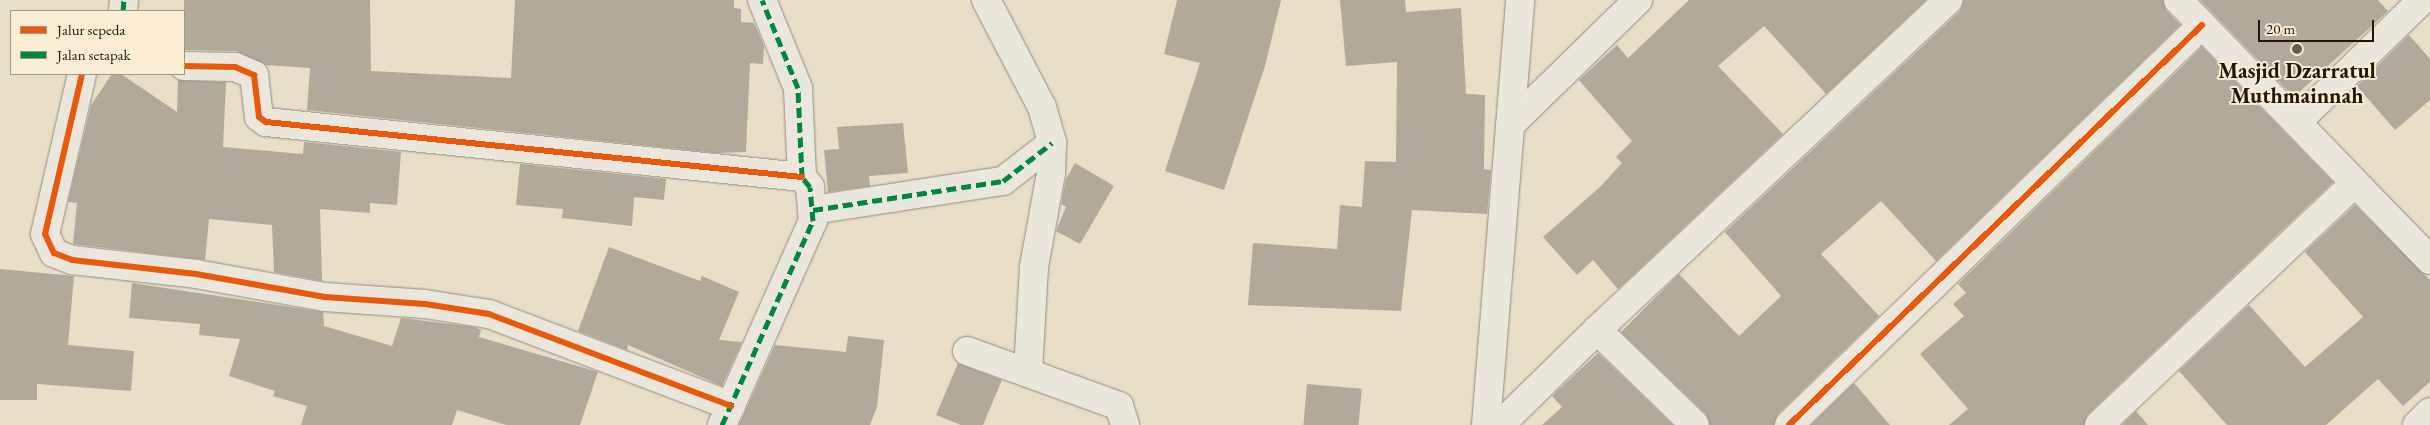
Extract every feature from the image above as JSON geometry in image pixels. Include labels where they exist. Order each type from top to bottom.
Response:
[{"type":"street","points":[[82,75],[45,234],[54,253],[72,260],[196,274],[325,297],[425,304],[489,314],[726,416],[813,221],[810,187],[802,176],[798,88],[762,0]]},
{"type":"street","points":[[986,0],[1042,107],[1052,143],[1051,173],[1034,267],[1028,370]]},
{"type":"street","points":[[1486,425],[1520,0]]},
{"type":"street","points":[[1510,125],[1638,0]]},
{"type":"street","points":[[1500,425],[1597,330],[1949,0]]},
{"type":"street","points":[[2178,0],[2298,121],[2430,260]]},
{"type":"street","points":[[2298,121],[2422,0]]},
{"type":"street","points":[[1789,425],[2202,25]]},
{"type":"street","points":[[185,66],[235,67],[254,75],[259,117],[266,122],[802,176]]},
{"type":"street","points":[[813,210],[1003,181],[1052,143]]},
{"type":"street","points":[[2099,425],[2355,183]]},
{"type":"street","points":[[1597,330],[1695,425]]},
{"type":"street","points":[[968,351],[1028,370],[1119,406],[1125,425]]},
{"type":"street","points":[[2417,425],[2430,412]]},
{"type":"building","points":[[184,0],[370,0],[371,71],[511,78],[515,0],[734,0],[734,8],[741,9],[741,22],[754,23],[764,46],[763,64],[750,63],[746,152],[717,153],[307,110],[310,68],[266,65],[236,51],[185,50]]},
{"type":"building","points":[[1177,0],[1281,0],[1265,66],[1224,190],[1165,171],[1200,63],[1164,54]]},
{"type":"building","points":[[1340,0],[1405,0],[1406,12],[1461,8],[1466,94],[1485,95],[1484,169],[1491,170],[1487,214],[1412,210],[1401,311],[1248,305],[1253,243],[1337,249],[1340,205],[1362,207],[1365,161],[1396,162],[1397,62],[1346,66]]},
{"type":"building","points":[[1689,0],[1926,0],[1826,94],[1764,26],[1718,66],[1783,134],[1618,289],[1593,260],[1577,275],[1543,237],[1600,187],[1622,163],[1616,157],[1632,141],[1579,80],[1617,45],[1628,58]]},
{"type":"building","points":[[1964,0],[2163,0],[2166,10],[2180,25],[1936,261],[1881,201],[1821,254],[1879,316],[1778,414],[1774,425],[1710,425],[1706,414],[1621,332],[1679,274],[1739,336],[1781,296],[1725,232],[1960,11]]},
{"type":"building","name":"Masjid Dzarratul Muthmainnah","points":[[2200,0],[2378,0],[2388,11],[2294,97]]},
{"type":"building","points":[[2409,35],[2430,59],[2430,100],[2395,130],[2357,86]]},
{"type":"building","points":[[2202,47],[2333,182],[2088,414],[2084,425],[1949,425],[1968,409],[1920,354],[1964,316],[1953,304],[1966,293],[1958,284]]},
{"type":"building","points":[[111,75],[122,75],[177,112],[178,80],[226,82],[223,147],[303,154],[304,142],[401,152],[397,205],[370,203],[370,213],[320,209],[322,281],[274,272],[272,225],[209,219],[205,260],[73,244],[77,203],[68,202],[91,105]]},
{"type":"building","points":[[903,123],[908,173],[869,176],[870,186],[828,192],[824,150],[839,149],[837,127]]},
{"type":"building","points":[[1075,163],[1114,186],[1080,244],[1056,231],[1066,207],[1061,204],[1066,179]]},
{"type":"building","points":[[520,164],[666,179],[664,200],[634,197],[632,226],[562,218],[563,209],[516,205]]},
{"type":"building","points":[[2355,205],[2430,280],[2430,382],[2403,406],[2378,379],[2326,425],[2227,425],[2179,371],[2249,305],[2305,367],[2363,317],[2305,252]]},
{"type":"building","points":[[609,247],[700,281],[702,276],[739,292],[719,340],[742,342],[722,386],[628,345],[627,350],[578,331]]},
{"type":"building","points":[[0,269],[74,276],[68,345],[134,351],[131,391],[37,384],[37,400],[0,400]]},
{"type":"building","points":[[132,283],[323,312],[324,326],[392,346],[401,318],[474,327],[481,330],[479,337],[598,372],[580,425],[506,425],[457,410],[452,425],[301,425],[307,406],[273,396],[275,391],[229,376],[240,339],[199,335],[200,324],[129,318]]},
{"type":"building","points":[[848,336],[884,340],[877,407],[870,425],[739,425],[775,345],[846,352]]},
{"type":"building","points":[[1598,353],[1673,425],[1542,425],[1562,407],[1552,396]]},
{"type":"building","points":[[958,363],[1002,380],[983,425],[961,425],[936,415]]},
{"type":"building","points":[[1854,383],[1890,425],[1811,425]]},
{"type":"building","points":[[1307,384],[1362,389],[1359,425],[1303,425]]},
{"type":"building","points":[[2136,411],[2148,425],[2122,425]]},
{"type":"marked path","points":[[123,10],[124,0]]},
{"type":"marked path","points":[[722,425],[813,221],[810,187],[802,177],[798,88],[762,0]]},
{"type":"marked path","points":[[813,210],[1003,181],[1052,143]]},
{"type":"cycle path","points":[[1789,425],[2202,25]]},
{"type":"cycle path","points":[[185,66],[235,67],[254,75],[259,117],[266,122],[802,177]]},
{"type":"cycle path","points":[[82,75],[45,234],[54,253],[72,260],[196,274],[325,297],[425,304],[489,314],[731,406]]},
{"type":"place","name":"Masjid Dzarratul Muthmainnah","points":[[2297,49]]}]
